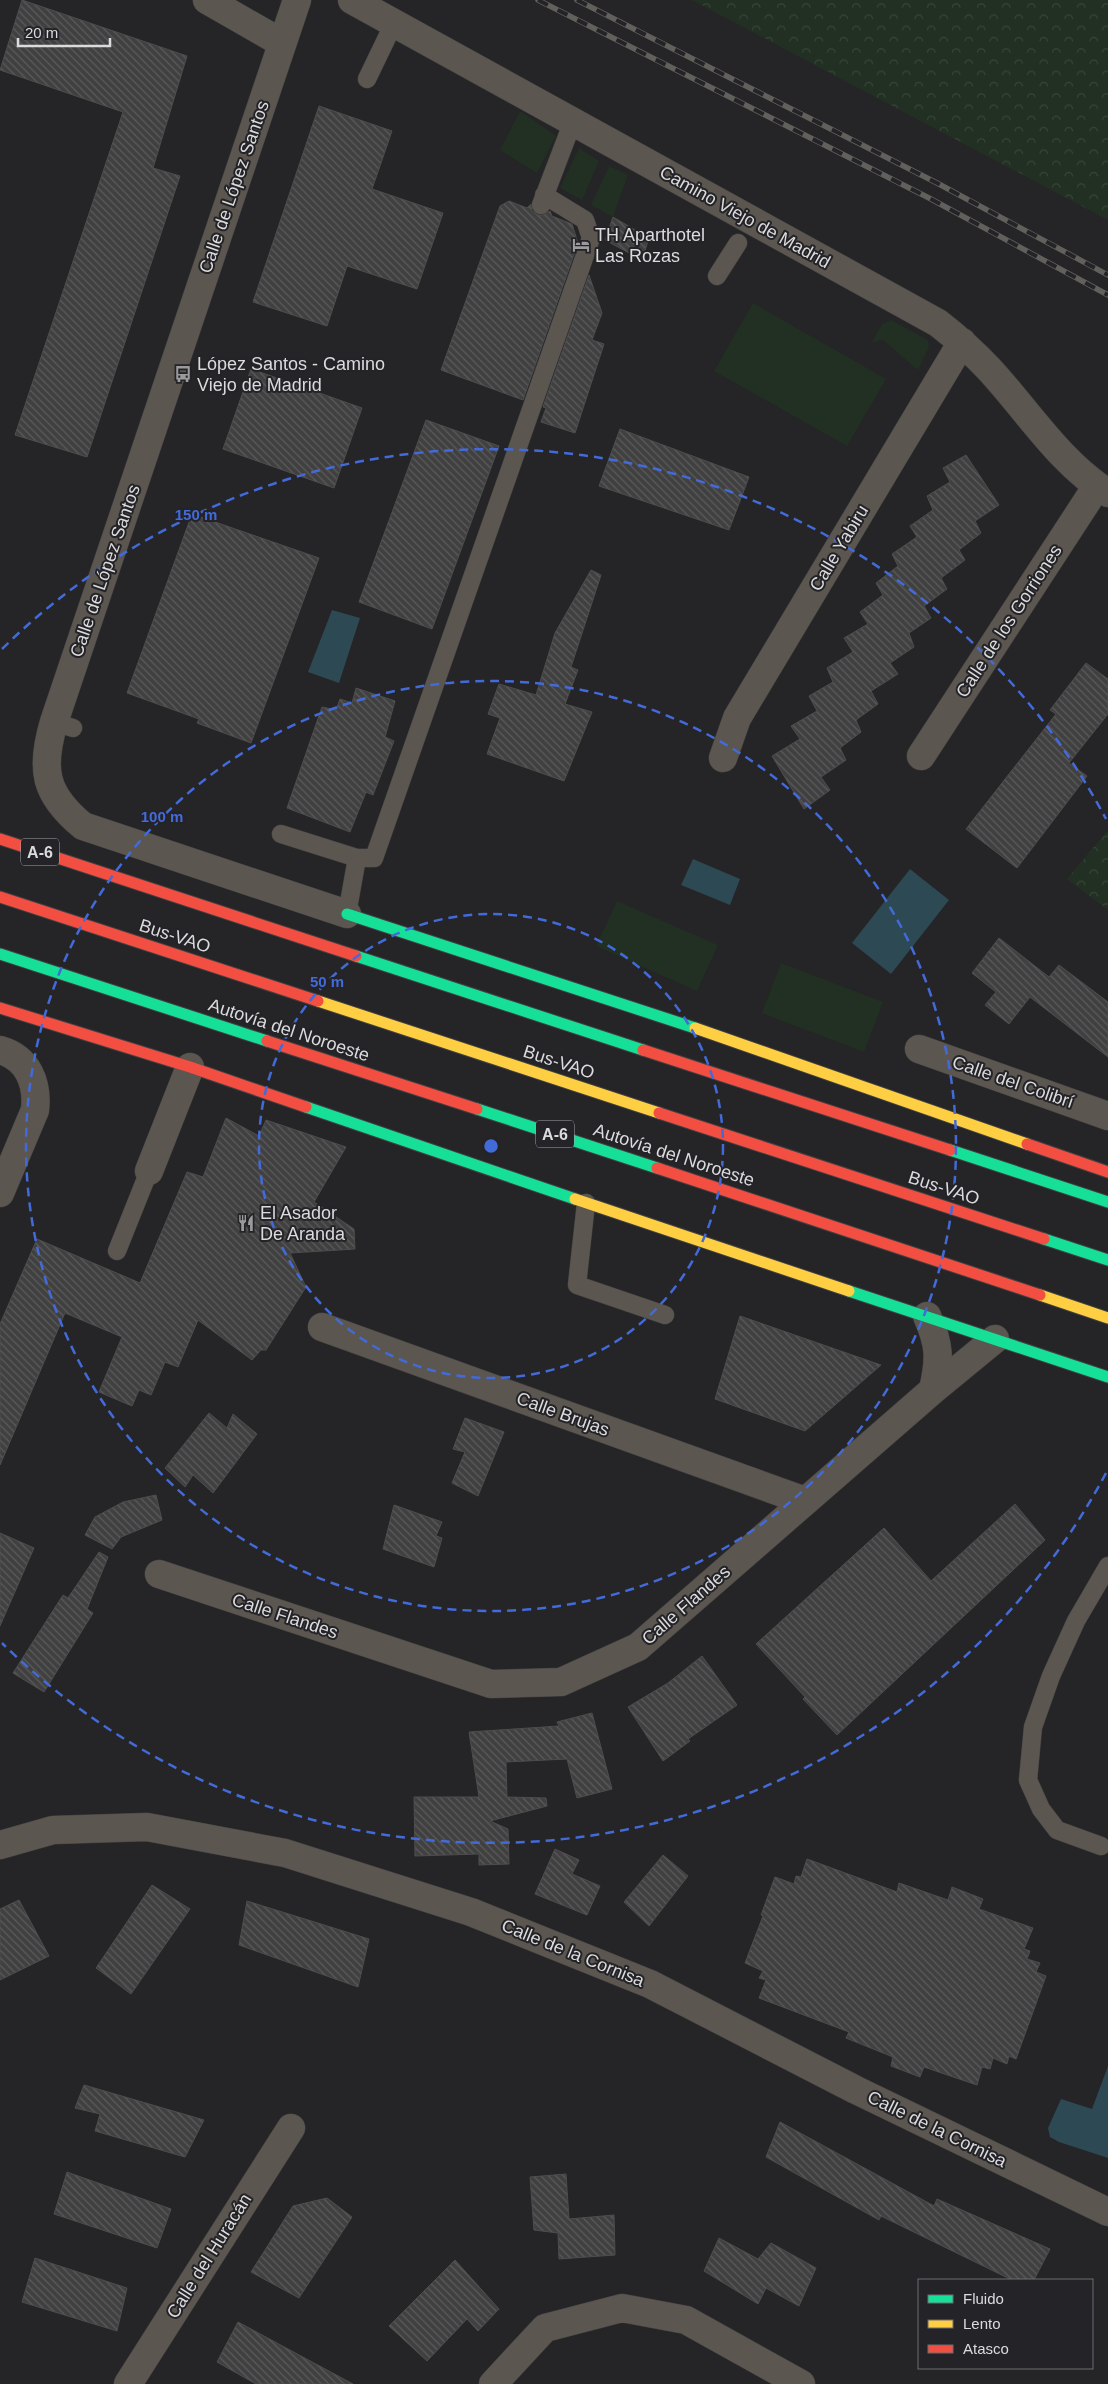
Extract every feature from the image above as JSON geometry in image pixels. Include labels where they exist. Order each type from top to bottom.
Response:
[{"type":"highway","name":"A-6","points":[[0,839],[1108,1202]]},
{"type":"highway","name":"Bus-VAO","points":[[0,897],[1108,1260]]},
{"type":"highway","points":[[347,914],[632,1006],[1108,1172]]},
{"type":"highway","name":"Autovía del Noroeste","points":[[0,954],[554,1134],[1108,1318]]},
{"type":"highway","points":[[0,1008],[190,1067],[586,1203],[1108,1377]]},
{"type":"street","points":[[207,0],[282,43]]},
{"type":"street","name":"Calle de López Santos","points":[[297,0],[102,578],[64,725],[47,744],[45,766],[49,783],[58,800],[68,814],[83,826],[347,914]]},
{"type":"street","name":"Camino Viejo de Madrid","points":[[352,0],[938,323],[962,342],[990,369],[1068,461],[1102,490]]},
{"type":"street","name":"Calle Yabiru","points":[[723,758],[737,718],[962,342]]},
{"type":"street","name":"Calle de los Gorriones","points":[[921,756],[1102,490]]},
{"type":"street","name":"Calle del Colibrí","points":[[919,1049],[1108,1116]]},
{"type":"street","points":[[0,1050],[21,1060],[34,1081],[37,1096],[35,1110],[0,1193]]},
{"type":"street","points":[[149,1171],[190,1067]]},
{"type":"street","points":[[927,1316],[938,1347],[938,1369],[933,1390]]},
{"type":"street","name":"Calle Brujas","points":[[322,1328],[805,1502]]},
{"type":"street","name":"Calle Flandes","points":[[159,1574],[491,1684],[561,1682],[638,1647],[933,1390],[995,1339]]},
{"type":"street","name":"Calle de la Cornisa","points":[[0,1845],[53,1830],[147,1828],[285,1853],[472,1912],[650,1984],[856,2090],[1108,2212]]},
{"type":"street","name":"Calle del Huracán","points":[[128,2384],[290,2128]]},
{"type":"street","points":[[493,2384],[545,2328],[622,2308],[686,2320],[800,2384]]},
{"type":"lane","points":[[368,79],[394,23]]},
{"type":"lane","points":[[281,834],[357,858],[374,858],[591,238],[585,220],[542,200],[573,121]]},
{"type":"lane","points":[[717,276],[738,243]]},
{"type":"lane","points":[[347,914],[357,858]]},
{"type":"lane","points":[[117,1251],[149,1171]]},
{"type":"lane","points":[[586,1203],[577,1285],[665,1315]]},
{"type":"lane","points":[[1101,1846],[1057,1830],[1041,1809],[1028,1780],[1033,1727],[1051,1676],[1076,1621],[1108,1566]]},
{"type":"green space","points":[[692,0],[1108,0],[1108,220]]},
{"type":"green space","points":[[520,111],[556,136],[537,173],[500,150]]},
{"type":"green space","points":[[579,148],[599,161],[582,200],[560,188]]},
{"type":"green space","points":[[609,166],[628,175],[613,217],[591,205]]},
{"type":"green space","points":[[753,303],[886,379],[847,446],[714,371]]},
{"type":"green space","points":[[891,320],[928,340],[929,347],[918,370],[883,340],[872,342],[882,324]]},
{"type":"green space","points":[[1108,830],[1108,910],[1067,879]]},
{"type":"green space","points":[[617,901],[718,945],[697,991],[596,946]]},
{"type":"green space","points":[[781,963],[883,1002],[864,1052],[762,1013]]},
{"type":"water","points":[[332,610],[360,618],[339,683],[308,672]]},
{"type":"water","points":[[693,859],[740,879],[730,905],[681,885]]},
{"type":"water","points":[[910,869],[949,900],[891,974],[852,943]]},
{"type":"water","points":[[1108,2066],[1108,2158],[1059,2142],[1050,2137],[1048,2128],[1061,2099],[1092,2109]]},
{"type":"building","points":[[22,0],[187,56],[153,168],[180,176],[87,457],[15,435],[123,112],[0,70]]},
{"type":"building","points":[[319,106],[392,131],[372,189],[443,213],[417,289],[347,266],[327,326],[253,302]]},
{"type":"building","points":[[509,201],[527,208],[531,204],[532,211],[538,215],[543,215],[550,211],[552,216],[572,224],[578,243],[523,400],[441,370],[500,206]]},
{"type":"building","points":[[613,217],[649,238],[642,260],[605,240]]},
{"type":"building","points":[[589,275],[602,313],[592,340],[604,344],[575,433],[541,422],[546,408],[543,407]]},
{"type":"building","points":[[251,369],[362,408],[334,488],[223,449]]},
{"type":"building","points":[[426,420],[499,446],[432,629],[359,602]]},
{"type":"building","points":[[620,429],[749,477],[729,530],[599,486]]},
{"type":"building","points":[[966,455],[999,505],[975,521],[981,533],[959,550],[965,560],[941,578],[947,589],[924,606],[931,618],[909,633],[914,647],[890,663],[898,674],[871,691],[878,704],[856,720],[861,732],[840,748],[846,760],[821,777],[830,790],[804,809],[772,756],[800,739],[791,726],[817,711],[809,696],[833,682],[827,668],[853,652],[844,638],[868,624],[860,612],[883,595],[876,583],[898,566],[892,554],[917,537],[910,526],[933,510],[927,496],[950,482],[943,468]]},
{"type":"building","points":[[192,514],[319,558],[251,743],[197,723],[199,719],[127,693]]},
{"type":"building","points":[[591,570],[601,575],[571,667],[578,670],[565,704],[592,712],[564,781],[487,754],[500,718],[488,714],[499,684],[536,695],[555,633]]},
{"type":"building","points":[[1086,663],[1108,679],[1108,714],[1069,763],[1087,776],[1017,868],[966,829],[1056,714],[1050,710]]},
{"type":"building","points":[[356,688],[395,701],[385,737],[394,741],[373,795],[366,792],[350,832],[287,808],[322,707],[336,710],[340,699],[352,703]]},
{"type":"building","points":[[999,938],[1049,977],[1059,965],[1108,1002],[1108,1057],[1030,997],[1009,1024],[985,1005],[996,992],[972,973]]},
{"type":"building","points":[[226,1118],[259,1136],[266,1120],[346,1147],[314,1202],[354,1229],[355,1249],[290,1253],[306,1287],[266,1350],[261,1350],[252,1360],[198,1320],[178,1367],[165,1362],[151,1395],[139,1390],[132,1406],[99,1392],[122,1337],[65,1313],[0,1465],[0,1324],[37,1239],[140,1283],[187,1172],[203,1177]]},
{"type":"building","points":[[740,1316],[881,1365],[805,1431],[715,1399]]},
{"type":"building","points":[[209,1413],[227,1428],[233,1414],[257,1434],[213,1493],[193,1475],[185,1487],[165,1468]]},
{"type":"building","points":[[465,1418],[504,1432],[478,1496],[452,1483],[465,1452],[453,1449]]},
{"type":"building","points":[[156,1495],[162,1520],[121,1537],[112,1549],[85,1535],[95,1517],[123,1502]]},
{"type":"building","points":[[1015,1504],[1045,1540],[837,1735],[756,1644],[884,1528],[931,1581]]},
{"type":"building","points":[[394,1505],[442,1522],[436,1536],[442,1538],[434,1567],[383,1549]]},
{"type":"building","points":[[0,1533],[34,1548],[0,1626]]},
{"type":"building","points":[[99,1552],[108,1557],[87,1609],[93,1613],[44,1692],[13,1673],[63,1595],[68,1598]]},
{"type":"building","points":[[702,1656],[737,1705],[688,1739],[690,1741],[663,1761],[628,1707],[668,1683]]},
{"type":"building","points":[[592,1713],[612,1789],[577,1798],[567,1759],[506,1762],[507,1797],[546,1798],[547,1806],[490,1821],[508,1829],[509,1864],[479,1865],[479,1854],[415,1856],[414,1797],[479,1797],[469,1732],[559,1726],[557,1722]]},
{"type":"building","points":[[555,1849],[579,1860],[572,1874],[600,1886],[587,1915],[535,1894]]},
{"type":"building","points":[[663,1855],[688,1876],[649,1926],[624,1902]]},
{"type":"building","points":[[807,1859],[897,1892],[899,1883],[948,1900],[952,1887],[983,1899],[979,1909],[1033,1928],[1024,1949],[1030,1951],[1027,1959],[1040,1963],[1036,1972],[1046,1976],[1016,2059],[1009,2056],[1007,2064],[993,2058],[990,2069],[982,2067],[977,2085],[924,2067],[920,2077],[891,2066],[893,2057],[846,2038],[849,2032],[759,1998],[766,1980],[759,1978],[763,1971],[745,1963],[763,1916],[761,1915],[775,1877],[794,1884],[796,1876],[801,1877]]},
{"type":"building","points":[[152,1885],[190,1909],[131,1994],[96,1968]]},
{"type":"building","points":[[19,1900],[49,1956],[0,1980],[0,1909]]},
{"type":"building","points":[[247,1901],[369,1939],[358,1987],[239,1945]]},
{"type":"building","points":[[84,2085],[204,2120],[185,2157],[95,2131],[100,2114],[75,2108]]},
{"type":"building","points":[[780,2122],[934,2206],[937,2199],[1050,2249],[1035,2279],[1010,2279],[881,2216],[879,2220],[766,2157]]},
{"type":"building","points":[[67,2172],[171,2209],[157,2248],[54,2214]]},
{"type":"building","points":[[566,2174],[569,2219],[614,2215],[615,2255],[559,2259],[558,2233],[534,2230],[530,2177]]},
{"type":"building","points":[[327,2198],[352,2217],[299,2298],[251,2272],[293,2206]]},
{"type":"building","points":[[719,2238],[758,2259],[771,2243],[816,2268],[799,2306],[766,2288],[758,2304],[704,2271]]},
{"type":"building","points":[[35,2258],[127,2288],[117,2331],[22,2302]]},
{"type":"building","points":[[455,2260],[499,2309],[478,2331],[467,2319],[427,2361],[389,2326]]},
{"type":"building","points":[[238,2322],[353,2384],[256,2384],[217,2362]]},
{"type":"railway","points":[[538,0],[929,198],[1108,295]]},
{"type":"railway","points":[[577,0],[937,183],[1108,275]]},
{"type":"traffic: fast","points":[[347,914],[695,1028]]},
{"type":"traffic: fast","points":[[0,954],[267,1041]]},
{"type":"traffic: fast","points":[[356,956],[643,1050]]},
{"type":"traffic: fast","points":[[306,1107],[575,1199]]},
{"type":"traffic: fast","points":[[477,1109],[657,1168]]},
{"type":"traffic: fast","points":[[950,1150],[1108,1202]]},
{"type":"traffic: fast","points":[[1044,1239],[1108,1260]]},
{"type":"traffic: fast","points":[[849,1291],[1108,1377]]},
{"type":"traffic: slow","points":[[318,1001],[659,1113]]},
{"type":"traffic: slow","points":[[695,1028],[1027,1144]]},
{"type":"traffic: slow","points":[[575,1199],[849,1291]]},
{"type":"traffic: slow","points":[[1040,1295],[1108,1318]]},
{"type":"traffic: jam","points":[[0,839],[356,956]]},
{"type":"traffic: jam","points":[[0,897],[318,1001]]},
{"type":"traffic: jam","points":[[0,1008],[190,1067],[306,1107]]},
{"type":"traffic: jam","points":[[267,1041],[477,1109]]},
{"type":"traffic: jam","points":[[643,1050],[950,1150]]},
{"type":"traffic: jam","points":[[659,1113],[1044,1239]]},
{"type":"traffic: jam","points":[[1027,1144],[1108,1172]]},
{"type":"traffic: jam","points":[[657,1168],[1040,1295]]},
{"type":"place","name":"TH Aparthotel Las Rozas","points":[[581,245]]},
{"type":"place","name":"López Santos - Camino Viejo de Madrid","points":[[183,374]]},
{"type":"place","name":"El Asador De Aranda","points":[[246,1223]]}]
